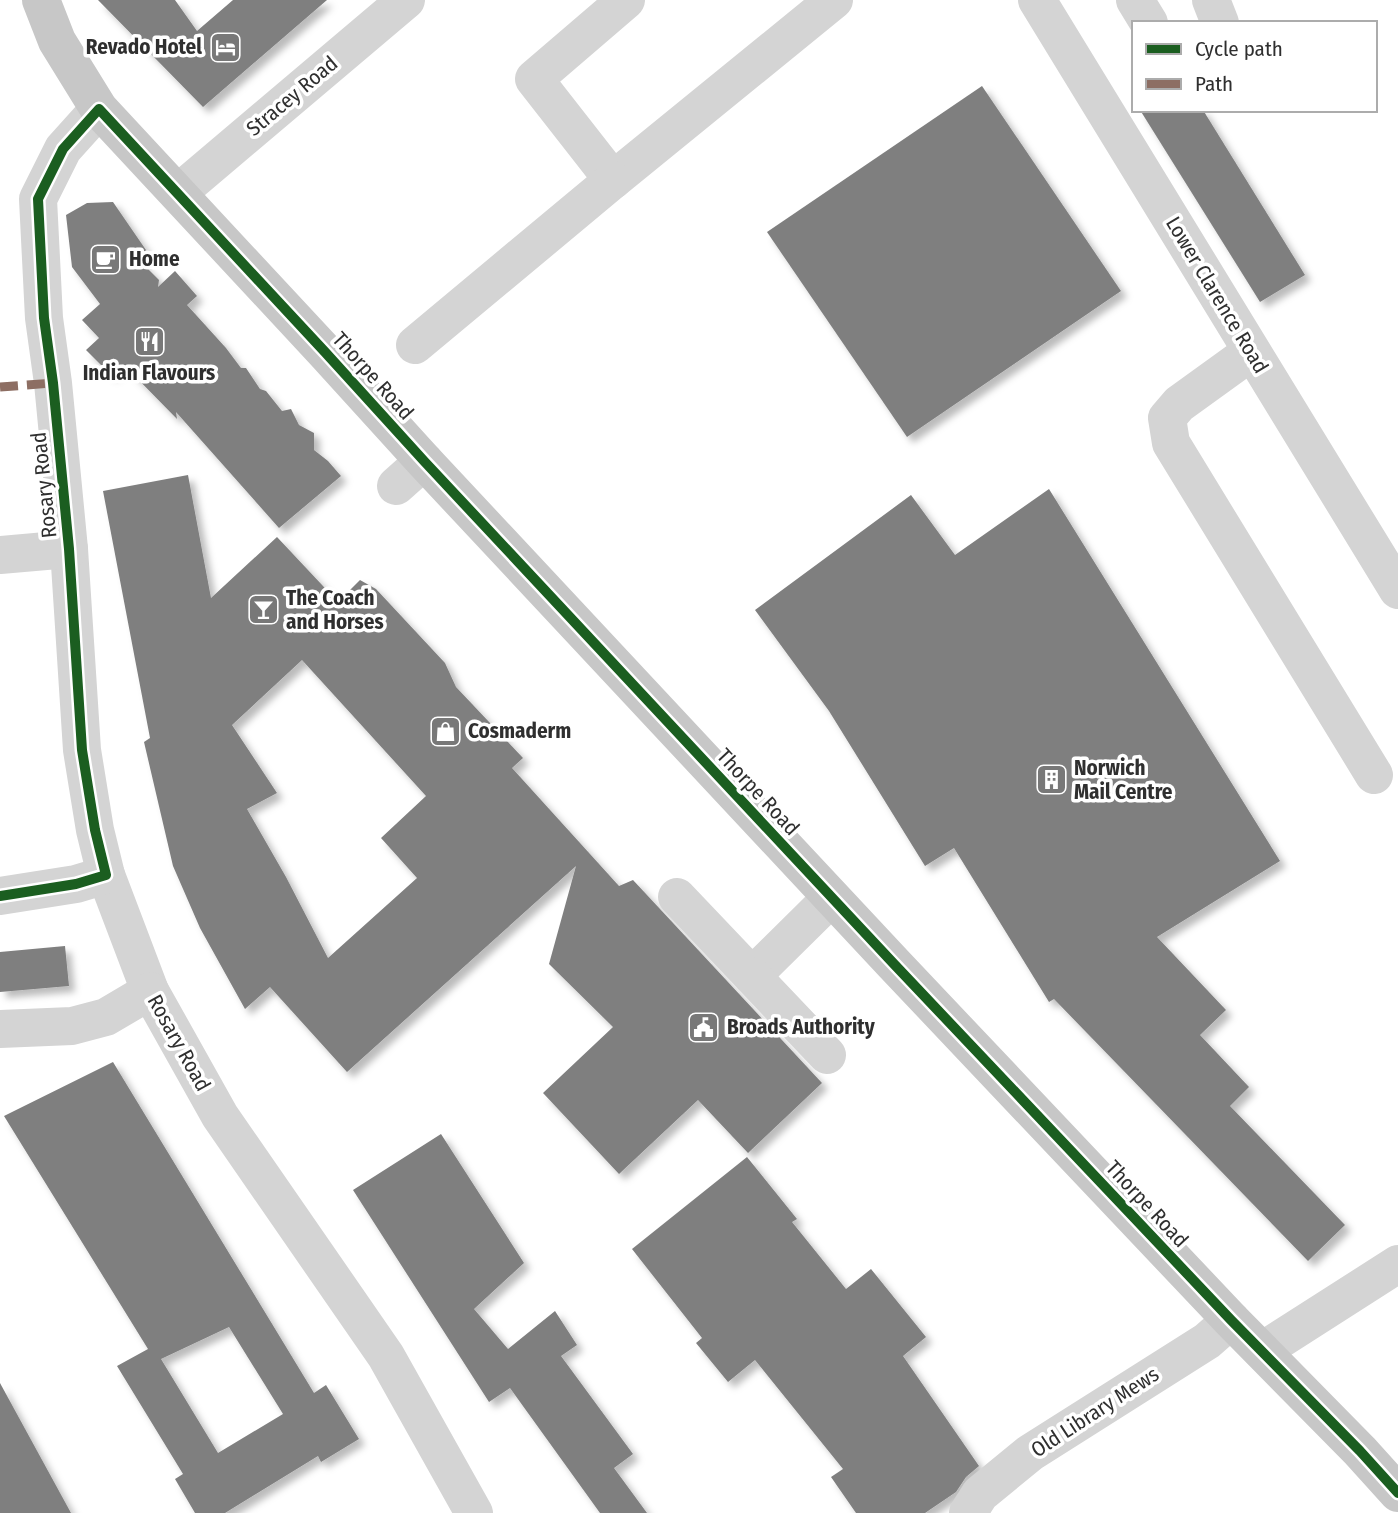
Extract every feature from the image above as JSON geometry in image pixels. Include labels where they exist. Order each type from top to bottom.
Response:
[{"type":"main road","name":"Thorpe Road","points":[[41,0],[57,41],[99,108],[831,898],[1398,1493]]},
{"type":"street","name":"Stracey Road","points":[[178,192],[407,0]]},
{"type":"street","points":[[613,180],[534,79],[626,0]]},
{"type":"street","points":[[415,345],[834,0]]},
{"type":"street","name":"Lower Clarence Road","points":[[1037,0],[1398,590]]},
{"type":"street","points":[[1135,0],[1148,21]]},
{"type":"street","points":[[1211,0],[1219,21]]},
{"type":"street","name":"Rosary Road","points":[[99,108],[63,149],[38,199],[44,318],[69,549],[82,750],[95,830],[106,876],[150,991],[220,1116],[386,1356],[474,1513]]},
{"type":"street","points":[[1251,352],[1179,404],[1167,418],[1171,443],[1374,775]]},
{"type":"street","points":[[396,486],[424,461]]},
{"type":"street","points":[[0,555],[69,549]]},
{"type":"street","points":[[0,896],[76,884],[106,876]]},
{"type":"street","points":[[677,897],[827,1055]]},
{"type":"street","points":[[752,976],[831,898]]},
{"type":"street","points":[[0,1029],[72,1026],[106,1017],[150,991]]},
{"type":"street","points":[[1262,1351],[1398,1264]]},
{"type":"street","name":"Old Library Mews","points":[[968,1513],[981,1494],[1030,1453],[1207,1341],[1231,1320]]},
{"type":"building","name":"Revado Hotel","points":[[98,0],[175,0],[197,31],[233,0],[327,0],[203,107]]},
{"type":"building","points":[[982,86],[1121,291],[907,437],[767,232]]},
{"type":"building","points":[[1141,112],[1204,112],[1305,275],[1260,302]]},
{"type":"building","points":[[113,202],[146,250],[140,261],[159,280],[158,287],[175,271],[197,296],[187,305],[241,368],[246,368],[260,389],[266,391],[282,411],[291,409],[299,425],[314,433],[314,450],[341,476],[279,528],[176,412],[177,419],[123,364],[111,375],[86,350],[99,338],[82,320],[100,304],[72,267],[66,215],[87,203]]},
{"type":"building","points":[[188,475],[211,598],[277,537],[338,602],[360,580],[376,589],[445,663],[456,687],[523,758],[512,768],[619,886],[633,880],[822,1083],[748,1153],[698,1100],[619,1174],[543,1093],[613,1027],[549,964],[576,866],[347,1072],[270,987],[245,1009],[200,928],[173,866],[144,742],[150,738],[103,491]],"holes":[[[302,660],[426,796],[381,838],[417,878],[328,958],[247,809],[277,793],[232,725]]]},
{"type":"building","name":"Norwich Mail Centre","points":[[1049,489],[1280,861],[1157,937],[1226,1010],[1200,1035],[1249,1087],[1230,1106],[1345,1225],[1308,1261],[1054,999],[1049,1002],[954,848],[925,866],[829,711],[755,610],[911,495],[955,555]]},
{"type":"building","points":[[65,946],[69,986],[0,992],[0,952]]},
{"type":"building","points":[[113,1062],[314,1393],[326,1385],[359,1439],[321,1462],[318,1456],[225,1513],[195,1513],[175,1479],[183,1474],[117,1366],[148,1349],[4,1116]],"holes":[[[229,1327],[283,1414],[218,1453],[161,1359]]]},
{"type":"building","points":[[441,1134],[524,1263],[474,1309],[508,1349],[555,1311],[577,1345],[561,1356],[633,1454],[614,1468],[647,1513],[600,1513],[510,1388],[489,1402],[353,1190]]},
{"type":"building","points":[[747,1157],[797,1219],[792,1222],[846,1289],[871,1269],[926,1337],[903,1356],[979,1466],[966,1477],[956,1492],[925,1513],[856,1513],[831,1477],[843,1469],[755,1360],[728,1382],[696,1343],[702,1338],[632,1249]]},
{"type":"building","points":[[0,1383],[71,1513],[0,1513]]},
{"type":"marked path","points":[[0,387],[53,383]]},
{"type":"cycle path","points":[[0,896],[76,884],[106,875],[95,830],[82,750],[69,549],[44,318],[38,199],[63,149],[99,109],[894,964],[1398,1493]]},
{"type":"place","name":"Revado Hotel","points":[[225,47]]},
{"type":"place","name":"Home","points":[[106,259]]},
{"type":"place","name":"Indian Flavours","points":[[149,341]]},
{"type":"place","name":"The Coach and Horses","points":[[263,610]]},
{"type":"place","name":"Cosmaderm","points":[[445,731]]},
{"type":"place","name":"Norwich Mail Centre","points":[[1051,780]]},
{"type":"place","name":"Broads Authority","points":[[704,1027]]}]
